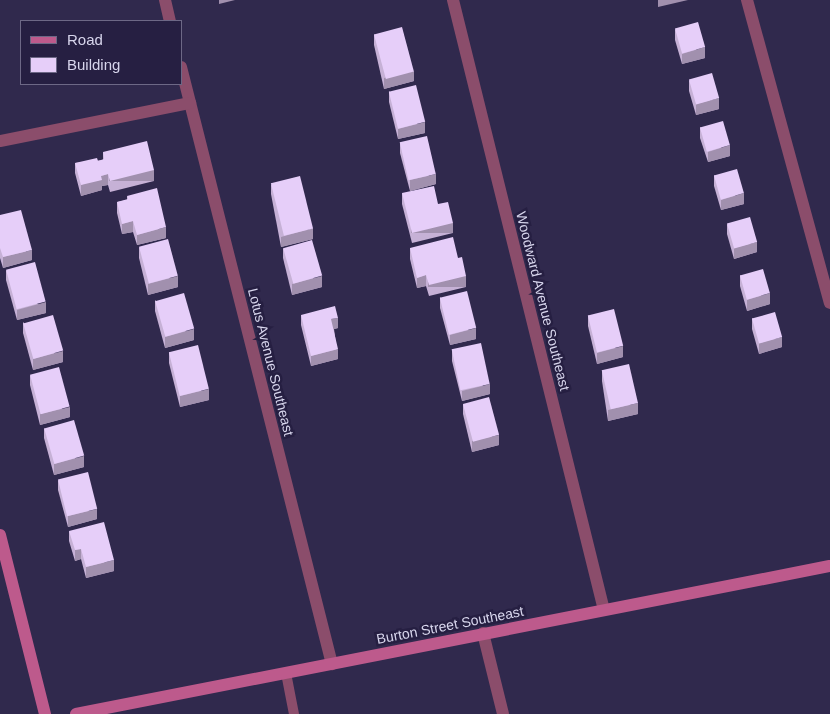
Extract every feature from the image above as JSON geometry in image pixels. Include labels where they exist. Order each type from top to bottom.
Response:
[{"type":"main road","points":[[0,535],[46,714]]},
{"type":"main road","name":"Burton Street Southeast","points":[[76,714],[830,566]]},
{"type":"street","points":[[165,0],[170,20]]},
{"type":"street","name":"Woodward Avenue Southeast","points":[[453,0],[604,610]]},
{"type":"street","points":[[747,0],[830,302]]},
{"type":"street","name":"Lotus Avenue Southeast","points":[[182,71],[332,664]]},
{"type":"street","points":[[0,141],[190,103]]},
{"type":"street","points":[[483,633],[503,714]]},
{"type":"lane","points":[[286,673],[294,714]]},
{"type":"building","points":[[698,22],[705,47],[682,54],[675,29]]},
{"type":"building","points":[[402,27],[414,71],[386,79],[374,35]]},
{"type":"building","points":[[712,73],[719,98],[696,105],[689,80]]},
{"type":"building","points":[[416,85],[425,122],[398,129],[389,92]]},
{"type":"building","points":[[723,121],[730,145],[707,152],[700,128]]},
{"type":"building","points":[[427,136],[436,174],[408,180],[400,142]]},
{"type":"building","points":[[147,141],[154,170],[110,181],[108,174],[101,176],[102,180],[81,185],[75,163],[97,158],[98,161],[104,159],[103,152]]},
{"type":"building","points":[[737,169],[744,193],[721,200],[714,176]]},
{"type":"building","points":[[300,176],[313,228],[284,236],[271,183]]},
{"type":"building","points":[[434,186],[438,204],[448,202],[453,223],[412,233],[402,193]]},
{"type":"building","points":[[157,188],[166,227],[137,235],[133,221],[122,224],[117,202],[128,199],[127,196]]},
{"type":"building","points":[[21,210],[32,250],[3,257],[0,248],[0,215]]},
{"type":"building","points":[[750,217],[757,242],[734,249],[727,224]]},
{"type":"building","points":[[453,237],[458,258],[462,257],[466,276],[429,285],[426,275],[417,278],[410,248]]},
{"type":"building","points":[[168,239],[178,276],[149,283],[139,247]]},
{"type":"building","points":[[312,240],[322,276],[293,284],[283,248]]},
{"type":"building","points":[[35,262],[46,302],[17,309],[6,270]]},
{"type":"building","points":[[763,269],[770,293],[747,300],[740,276]]},
{"type":"building","points":[[467,291],[476,328],[449,335],[440,298]]},
{"type":"building","points":[[184,293],[194,329],[165,337],[155,301]]},
{"type":"building","points":[[335,306],[338,318],[331,319],[338,349],[311,356],[301,315]]},
{"type":"building","points":[[614,309],[623,346],[597,352],[588,316]]},
{"type":"building","points":[[775,312],[782,337],[759,344],[752,319]]},
{"type":"building","points":[[53,315],[63,351],[33,359],[23,324]]},
{"type":"building","points":[[481,343],[490,384],[460,390],[452,349]]},
{"type":"building","points":[[198,345],[209,389],[180,396],[169,352]]},
{"type":"building","points":[[629,364],[638,403],[611,409],[602,370]]},
{"type":"building","points":[[59,367],[70,407],[41,414],[30,375]]},
{"type":"building","points":[[489,397],[499,435],[473,442],[463,404]]},
{"type":"building","points":[[74,420],[84,456],[54,464],[44,429]]},
{"type":"building","points":[[88,472],[97,509],[67,516],[58,479]]},
{"type":"building","points":[[104,522],[114,560],[86,567],[81,549],[75,550],[69,531]]}]
